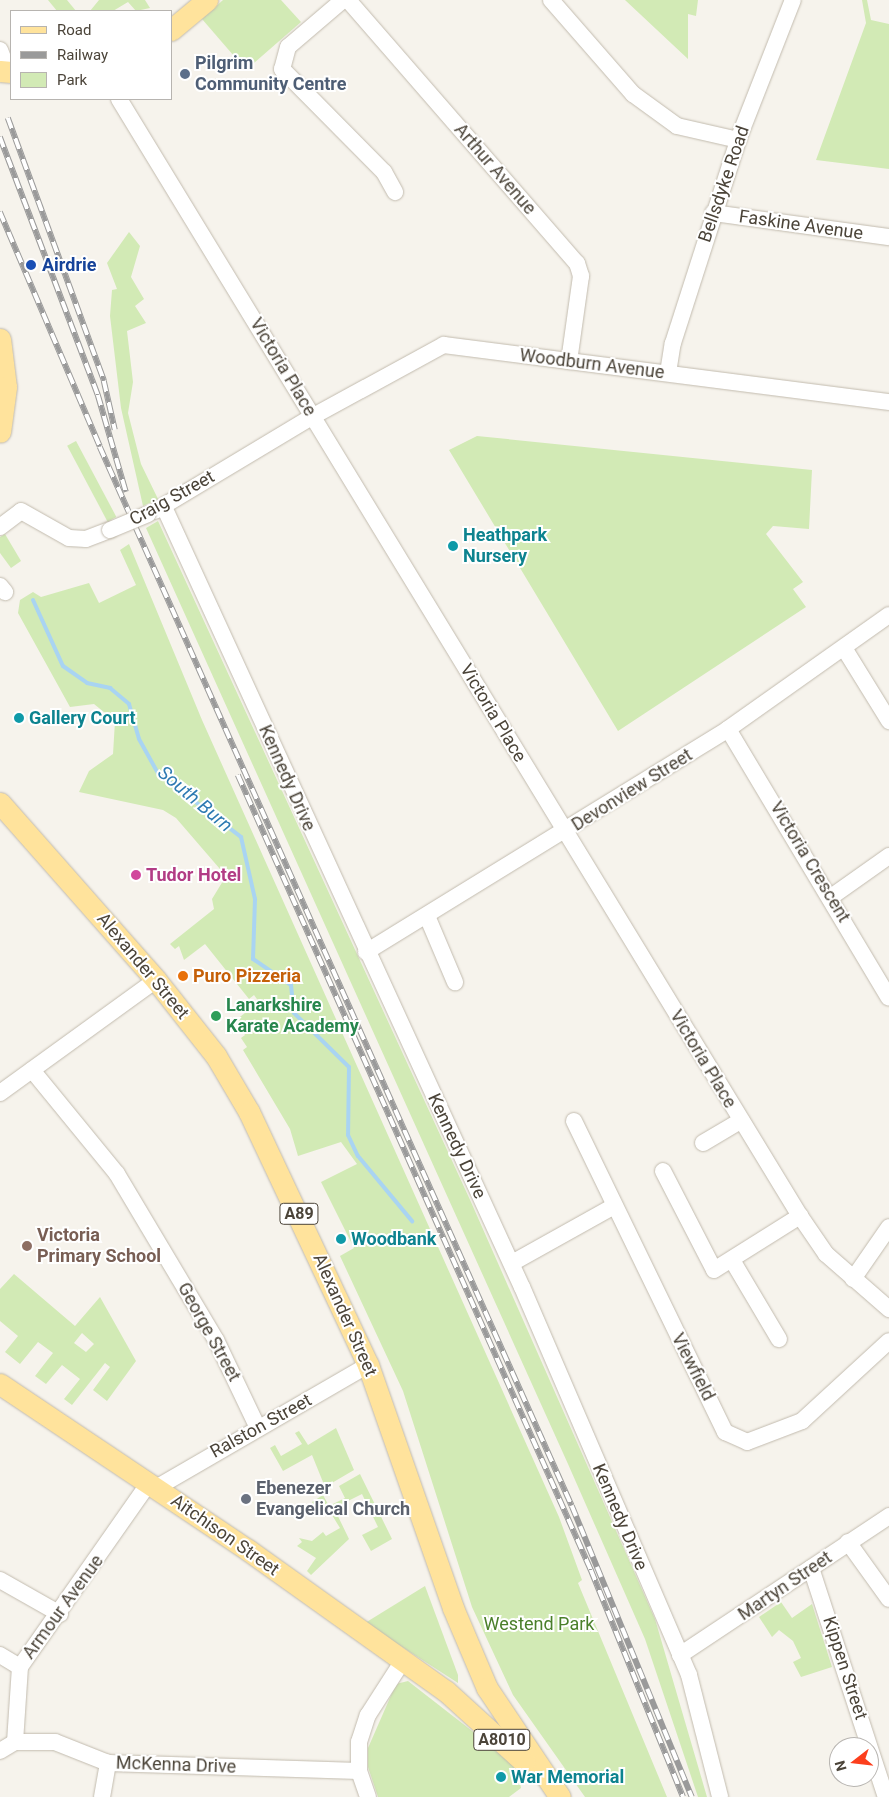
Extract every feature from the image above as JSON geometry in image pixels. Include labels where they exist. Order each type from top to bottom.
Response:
[{"type":"main road","points":[[172,29],[207,0]]},
{"type":"main road","points":[[0,339],[6,387],[0,432]]},
{"type":"main road","name":"Alexander Street","points":[[0,803],[156,980],[216,1056],[249,1112],[368,1366],[453,1608],[487,1688],[553,1795]]},
{"type":"main road","name":"Aitchison Street","points":[[0,1384],[152,1486],[446,1691],[553,1795]]},
{"type":"main road","name":"Aitchison Street","points":[[446,1691],[466,1696],[487,1688]]},
{"type":"street","points":[[343,0],[288,47],[282,69],[384,172],[396,192]]},
{"type":"street","name":"Arthur Avenue","points":[[348,0],[577,263],[581,276],[569,360]]},
{"type":"street","points":[[551,0],[633,94],[676,126],[738,140]]},
{"type":"street","name":"Bellsdyke Road","points":[[668,373],[713,213],[738,140],[793,0]]},
{"type":"street","points":[[0,50],[6,71]]},
{"type":"street","name":"Victoria Place","points":[[120,100],[740,1121],[800,1216],[826,1254],[889,1309]]},
{"type":"street","name":"Faskine Avenue","points":[[713,213],[889,236]]},
{"type":"street","name":"Woodburn Avenue","points":[[313,417],[439,346],[569,360],[889,402]]},
{"type":"street","name":"Craig Street","points":[[0,527],[21,511],[69,538],[86,539],[164,506],[313,417]]},
{"type":"street","name":"Kennedy Drive","points":[[164,506],[366,952],[512,1263],[680,1655],[720,1797]]},
{"type":"street","name":"Devonview Street","points":[[366,952],[565,832],[728,729],[889,615]]},
{"type":"street","points":[[844,648],[889,721]]},
{"type":"street","name":"Victoria Crescent","points":[[728,729],[831,897],[889,998]]},
{"type":"street","points":[[831,897],[889,856]]},
{"type":"street","points":[[427,916],[455,982]]},
{"type":"street","points":[[0,1093],[156,980]]},
{"type":"street","name":"George Street","points":[[32,1070],[117,1174],[216,1340],[258,1428]]},
{"type":"street","points":[[703,1143],[740,1121]]},
{"type":"street","name":"Viewfield","points":[[574,1122],[612,1207],[725,1432],[747,1442],[802,1421],[889,1342]]},
{"type":"street","points":[[663,1171],[714,1270],[800,1216]]},
{"type":"street","points":[[512,1263],[612,1207]]},
{"type":"street","points":[[854,1279],[889,1227]]},
{"type":"street","points":[[732,1260],[779,1339]]},
{"type":"street","name":"Ralston Street","points":[[152,1486],[368,1366]]},
{"type":"street","name":"Armour Avenue","points":[[15,1742],[20,1668],[152,1486]]},
{"type":"street","name":"Martyn Street","points":[[680,1655],[889,1516]]},
{"type":"street","points":[[848,1542],[889,1600]]},
{"type":"street","name":"Kippen Street","points":[[811,1568],[886,1797]]},
{"type":"street","points":[[0,1580],[60,1614]]},
{"type":"street","points":[[0,1655],[20,1668]]},
{"type":"street","points":[[368,1797],[359,1771],[359,1742],[368,1715],[402,1662]]},
{"type":"street","points":[[0,1751],[15,1742]]},
{"type":"street","name":"McKenna Drive","points":[[15,1742],[55,1742],[108,1763],[359,1771]]},
{"type":"street","points":[[102,1797],[108,1763]]},
{"type":"green space","points":[[48,0],[67,0],[75,10],[56,10]]},
{"type":"green space","points":[[99,0],[145,0],[150,8],[135,10],[128,2],[115,10],[91,10]]},
{"type":"green space","points":[[223,0],[281,0],[301,22],[246,70],[202,19]]},
{"type":"green space","points":[[625,0],[698,0],[696,16],[688,14],[688,59]]},
{"type":"green space","points":[[862,0],[867,0],[871,20],[889,24],[889,169],[816,160],[866,23]]},
{"type":"green space","points":[[129,232],[140,246],[131,277],[144,299],[135,306],[146,323],[127,331],[133,382],[128,413],[141,464],[158,499],[143,506],[121,408],[110,316],[112,290],[117,289],[107,263]]},
{"type":"green space","points":[[477,436],[812,470],[809,529],[773,526],[766,534],[803,582],[793,589],[806,607],[618,731],[449,450]]},
{"type":"green space","points":[[76,441],[116,517],[108,522],[67,446]]},
{"type":"green space","points":[[158,521],[471,1202],[655,1619],[707,1797],[698,1797],[645,1639],[146,528]]},
{"type":"green space","points":[[5,534],[21,561],[11,568],[0,553],[0,537]]},
{"type":"green space","name":"Westend Park","points":[[129,544],[202,720],[559,1517],[582,1580],[578,1583],[667,1797],[585,1797],[513,1695],[472,1607],[403,1391],[340,1256],[354,1248],[321,1182],[357,1164],[341,1142],[298,1156],[290,1129],[243,1050],[247,1047],[241,1038],[245,1035],[236,1020],[259,1002],[254,995],[249,999],[205,944],[184,960],[179,946],[175,949],[170,944],[214,909],[212,899],[226,876],[176,818],[163,810],[79,792],[89,771],[113,754],[115,721],[94,704],[70,707],[18,613],[20,600],[33,592],[41,597],[89,583],[99,603],[136,585],[120,550]]},
{"type":"green space","points":[[14,1274],[75,1326],[100,1297],[136,1361],[107,1401],[93,1390],[110,1367],[105,1363],[72,1405],[64,1399],[80,1379],[62,1365],[46,1384],[35,1376],[53,1353],[38,1342],[20,1364],[5,1352],[18,1336],[0,1321],[0,1289]],"holes":[[[82,1333],[94,1344],[86,1352],[74,1343]]]},
{"type":"green space","points":[[336,1428],[354,1470],[325,1487],[312,1455],[283,1471],[270,1448],[275,1445],[281,1456],[302,1444],[295,1433],[299,1431],[308,1445]]},
{"type":"green space","points":[[360,1474],[392,1539],[371,1551],[362,1535],[378,1527],[362,1494],[334,1508],[349,1539],[311,1575],[307,1571],[316,1558],[297,1546],[302,1542],[299,1538],[312,1541],[323,1532],[326,1536],[340,1528],[327,1507],[318,1512],[312,1502],[323,1495],[329,1506],[345,1498],[339,1486]]},
{"type":"green space","points":[[425,1586],[458,1675],[458,1683],[365,1623]]},
{"type":"green space","points":[[781,1602],[792,1618],[812,1604],[832,1667],[801,1677],[793,1662],[801,1658],[793,1641],[779,1630],[772,1637],[759,1617]]},
{"type":"green space","points":[[408,1681],[517,1766],[521,1788],[509,1797],[378,1797],[368,1767],[368,1748],[396,1684]]},
{"type":"waterway","name":"South Burn","points":[[33,600],[63,666],[87,683],[110,688],[129,704],[139,739],[158,773],[241,837],[255,899],[253,959],[291,985],[294,1013],[349,1067],[348,1135],[358,1156],[412,1221]]},
{"type":"railway","points":[[8,118],[104,381],[115,430]]},
{"type":"railway","points":[[0,137],[98,395],[126,492]]},
{"type":"railway","points":[[0,212],[100,447],[572,1506],[692,1797]]},
{"type":"railway","points":[[238,775],[591,1570],[683,1797]]},
{"type":"place","name":"Pilgrim Community Centre","points":[[185,74]]},
{"type":"place","name":"Airdrie","points":[[31,265]]},
{"type":"place","name":"Heathpark Nursery","points":[[453,546]]},
{"type":"place","name":"Gallery Court","points":[[19,718]]},
{"type":"place","name":"Tudor Hotel","points":[[136,875]]},
{"type":"place","name":"Puro Pizzeria","points":[[183,976]]},
{"type":"place","name":"Lanarkshire Karate Academy","points":[[216,1016]]},
{"type":"place","name":"Woodbank","points":[[341,1239]]},
{"type":"place","name":"Victoria Primary School","points":[[27,1246]]},
{"type":"place","name":"Ebenezer Evangelical Church","points":[[246,1499]]},
{"type":"place","name":"War Memorial","points":[[501,1777]]}]
